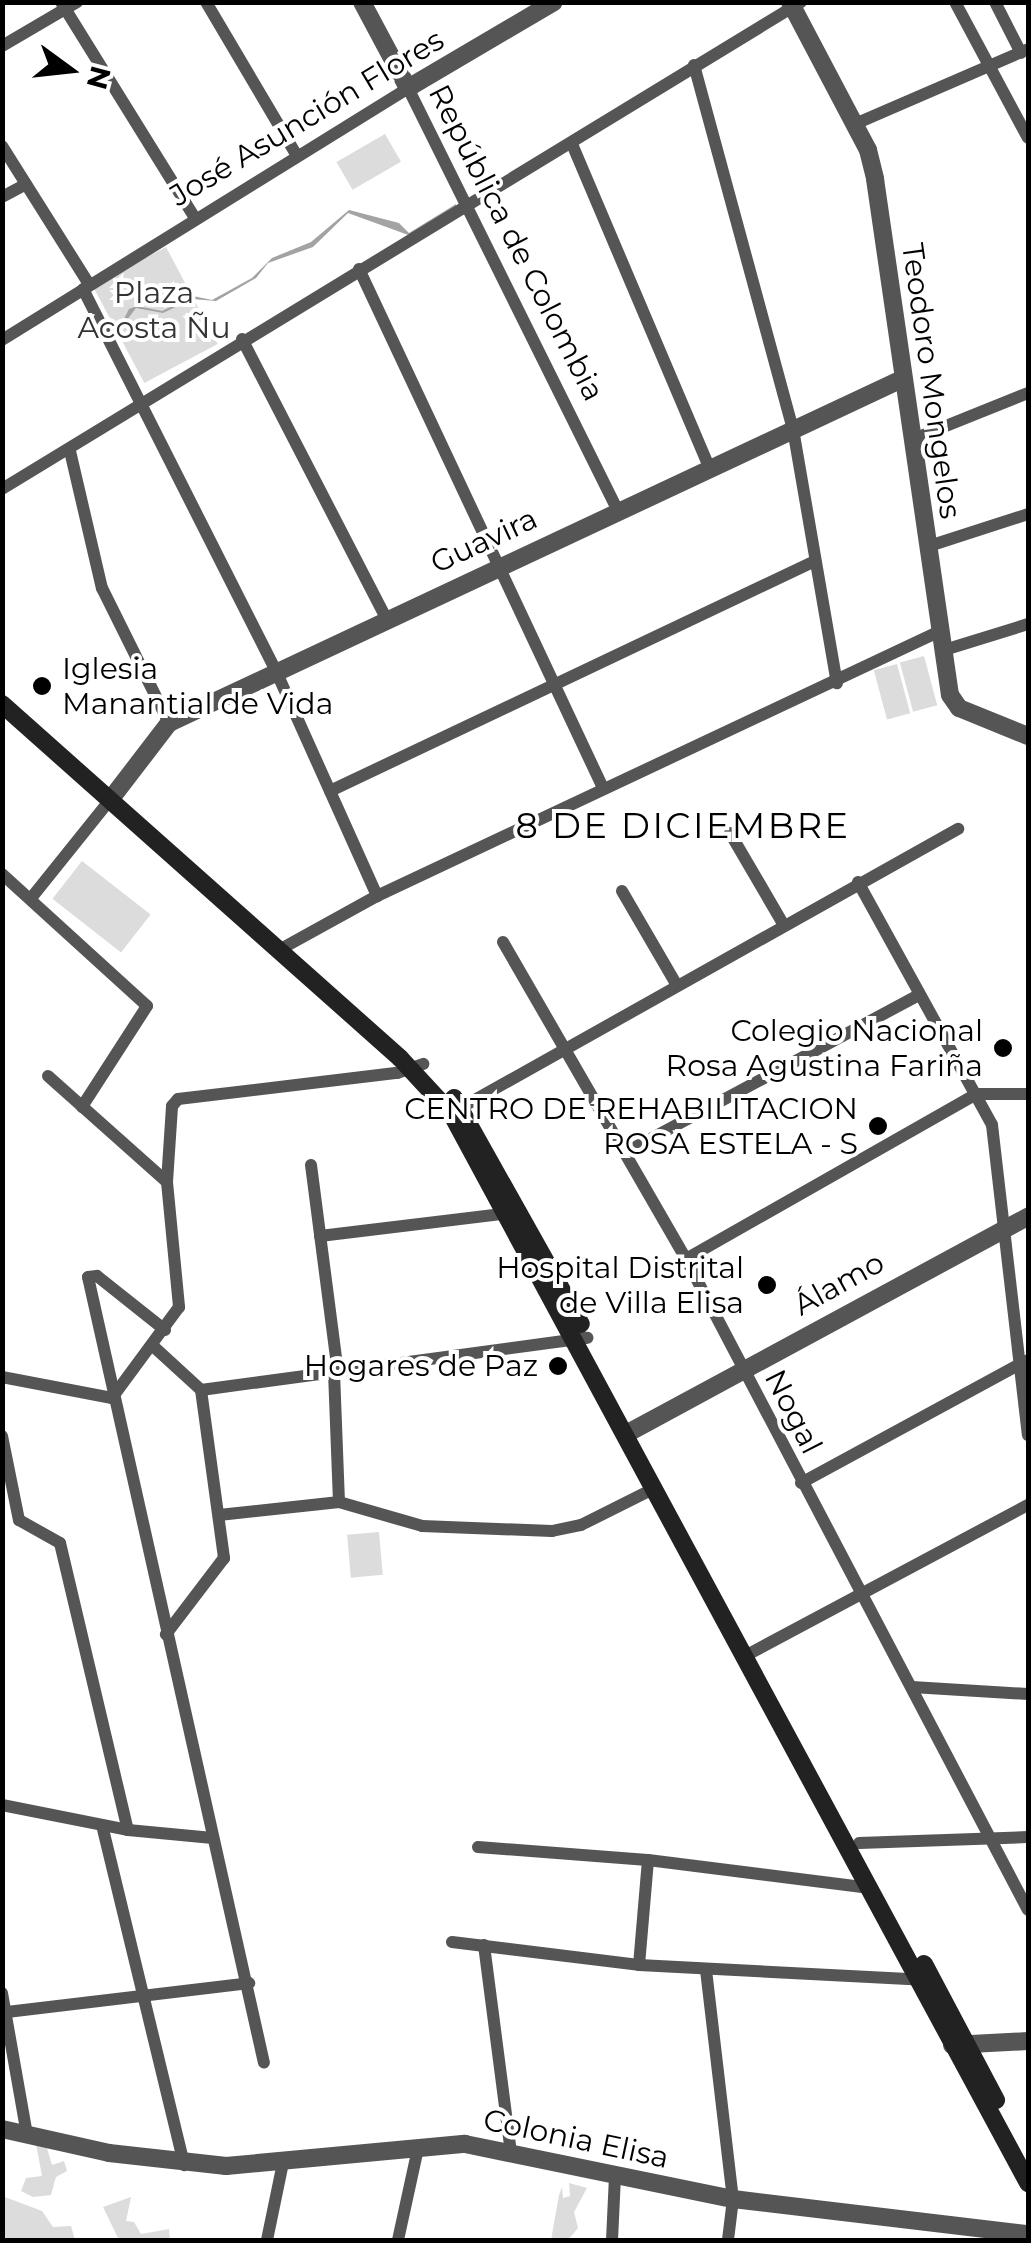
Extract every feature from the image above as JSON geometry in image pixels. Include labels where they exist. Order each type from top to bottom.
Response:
[{"type":"main road","points":[[2,688],[114,795],[418,1067],[456,1110],[926,1979],[1028,2183]]},
{"type":"main road","points":[[2,704],[114,795]]},
{"type":"main road","points":[[631,1431],[655,1488],[858,1843],[869,1877]]},
{"type":"main road","points":[[960,2045],[1028,2165]]},
{"type":"street","points":[[206,2],[296,156]]},
{"type":"street","name":"República de Colombia","points":[[362,2],[617,508]]},
{"type":"street","name":"José Asunción Flores","points":[[2,340],[194,218],[554,2]]},
{"type":"street","points":[[955,2],[1028,138]]},
{"type":"street","points":[[855,124],[1025,51],[995,2]]},
{"type":"street","points":[[2,489],[144,404],[242,339],[469,208],[794,4]]},
{"type":"street","name":"Teodoro Mongelos","points":[[794,4],[855,124],[876,179],[950,695],[959,708],[1028,736]]},
{"type":"street","points":[[2,46],[68,5],[194,218]]},
{"type":"street","points":[[694,65],[793,429],[837,683]]},
{"type":"street","points":[[572,144],[708,464]]},
{"type":"street","points":[[2,146],[86,286],[276,670],[377,896]]},
{"type":"street","points":[[2,197],[26,184]]},
{"type":"street","points":[[360,269],[604,788]]},
{"type":"street","points":[[242,339],[386,618]]},
{"type":"street","name":"Guavira","points":[[114,795],[170,724],[708,464],[902,378]]},
{"type":"street","points":[[911,440],[1028,393]]},
{"type":"street","points":[[70,450],[102,588],[170,724]]},
{"type":"street","points":[[926,547],[1028,514]]},
{"type":"street","points":[[330,790],[552,681],[815,561]]},
{"type":"street","points":[[941,651],[1028,624]]},
{"type":"street","points":[[285,947],[377,896],[837,683],[938,632]]},
{"type":"street","points":[[32,897],[114,795]]},
{"type":"street","points":[[456,1110],[782,922],[958,829]]},
{"type":"street","points":[[730,832],[782,922]]},
{"type":"street","points":[[2,874],[32,897],[147,1006],[82,1107]]},
{"type":"street","points":[[858,882],[992,1125],[1025,1361],[1028,1435]]},
{"type":"street","points":[[622,892],[675,982]]},
{"type":"street","name":"Nogal","points":[[503,942],[686,1259],[1028,1910]]},
{"type":"street","points":[[626,1152],[919,995]]},
{"type":"street","points":[[112,1398],[179,1307],[167,1182],[172,1106],[178,1099],[418,1067]]},
{"type":"street","points":[[48,1076],[167,1182]]},
{"type":"street","points":[[686,1259],[976,1094],[1028,1094]]},
{"type":"street","points":[[311,1165],[336,1372],[340,1502]]},
{"type":"street","points":[[320,1236],[513,1213]]},
{"type":"street","name":"Álamo","points":[[631,1431],[1006,1224],[1028,1217]]},
{"type":"street","points":[[165,1330],[97,1276],[88,1277],[112,1398],[249,1982],[264,2063]]},
{"type":"street","points":[[201,1390],[582,1339]]},
{"type":"street","points":[[152,1346],[201,1390],[218,1516],[220,1568],[166,1634]]},
{"type":"street","points":[[801,1482],[1025,1361]]},
{"type":"street","points":[[2,1377],[112,1398]]},
{"type":"street","points":[[2,1436],[22,1525],[60,1543],[128,1830]]},
{"type":"street","points":[[218,1516],[340,1502],[422,1526],[552,1531],[581,1525],[655,1488]]},
{"type":"street","points":[[750,1653],[1028,1504]]},
{"type":"street","points":[[912,1688],[1028,1694]]},
{"type":"street","points":[[2,1806],[128,1830],[213,1838]]},
{"type":"street","points":[[102,1825],[148,1997],[184,2165]]},
{"type":"street","points":[[858,1843],[1028,1837]]},
{"type":"street","points":[[478,1847],[869,1877]]},
{"type":"street","points":[[639,1965],[648,1860]]},
{"type":"street","points":[[452,1942],[639,1965],[926,1979]]},
{"type":"street","points":[[484,1945],[510,2153]]},
{"type":"street","points":[[706,1970],[733,2199],[728,2240]]},
{"type":"street","points":[[7,2012],[249,1982]]},
{"type":"street","points":[[2,1993],[27,2135]]},
{"type":"street","points":[[960,2045],[1028,2041]]},
{"type":"street","name":"Colonia Elisa","points":[[2,2129],[184,2165],[282,2163],[465,2144],[733,2199],[1025,2236]]},
{"type":"street","points":[[398,2240],[418,2148]]},
{"type":"street","points":[[267,2240],[282,2163]]},
{"type":"street","points":[[612,2240],[615,2176]]},
{"type":"green space","points":[[385,134],[401,162],[353,190],[337,162]]},
{"type":"green space","name":"Plaza Acosta Ñu","points":[[166,247],[218,344],[144,383],[93,286]]},
{"type":"green space","points":[[924,656],[937,705],[913,712],[900,662]]},
{"type":"green space","points":[[897,664],[910,713],[887,719],[874,670]]},
{"type":"green space","points":[[82,861],[151,915],[121,952],[52,899]]},
{"type":"green space","points":[[379,1532],[383,1575],[351,1578],[347,1535]]},
{"type":"green space","points":[[36,2144],[47,2148],[52,2165],[64,2161],[67,2171],[56,2177],[51,2195],[33,2197],[21,2191],[26,2178],[42,2176]]},
{"type":"green space","points":[[569,2183],[587,2188],[574,2212],[578,2228],[568,2240],[551,2240],[559,2195],[562,2187],[563,2198],[570,2196]]},
{"type":"green space","points":[[5,2197],[42,2211],[53,2227],[71,2226],[75,2240],[3,2240]]},
{"type":"green space","points":[[131,2197],[126,2221],[134,2222],[141,2234],[169,2229],[170,2240],[118,2238],[103,2207]]},
{"type":"shaded area","points":[[456,204],[411,236],[348,213],[313,247],[268,263],[256,278],[216,301],[192,299],[163,313],[136,308],[117,333],[129,309],[137,306],[162,311],[193,296],[212,300],[252,278],[272,258],[311,242],[349,210],[399,223],[409,233]]},
{"type":"place","name":"Iglesia Manantial de Vida","points":[[42,686]]},
{"type":"place","name":"Colegio Nacional Rosa Agustina Fariña","points":[[1003,1048]]},
{"type":"place","name":"CENTRO DE REHABILITACION ROSA ESTELA - S","points":[[878,1126]]},
{"type":"place","name":"Hospital Distrital de Villa Elisa","points":[[767,1285]]},
{"type":"place","name":"Hogares de Paz","points":[[558,1366]]},
{"type":"district","name":"8 DE DICIEMBRE","points":[[683,826]]}]
